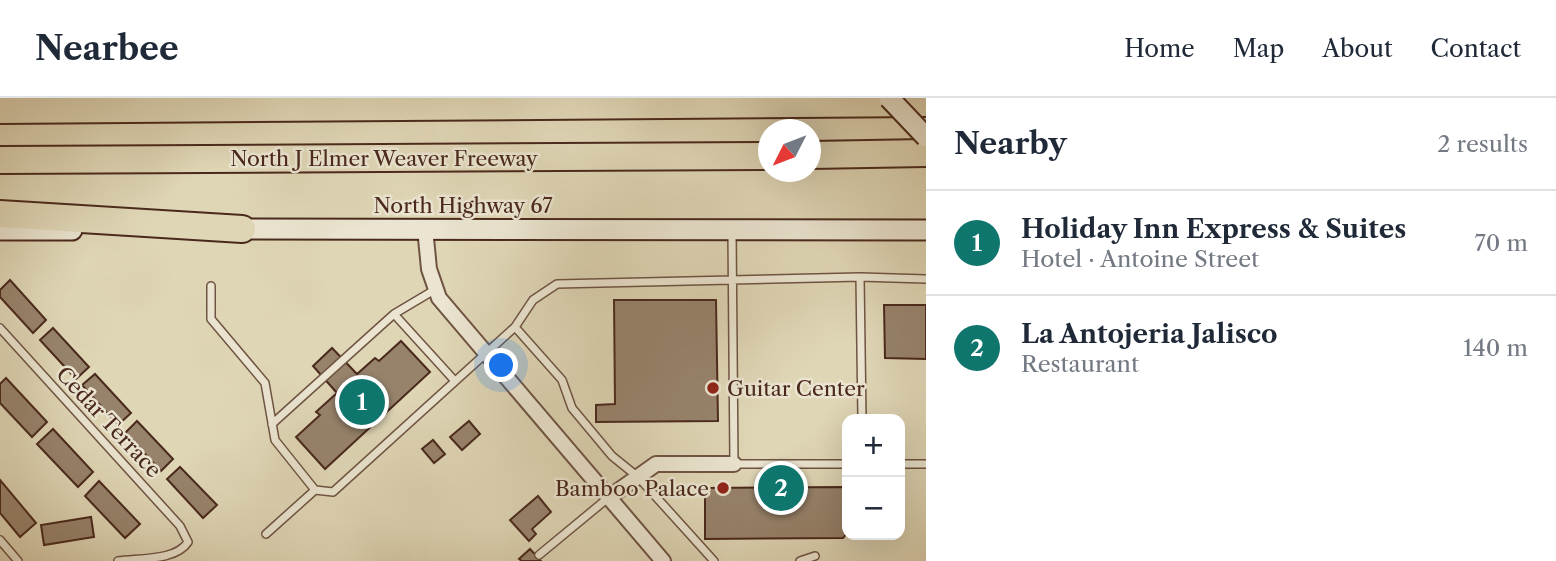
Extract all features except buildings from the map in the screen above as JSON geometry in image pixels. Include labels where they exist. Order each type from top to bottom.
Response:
[{"type":"highway","points":[[0,110],[926,103]]},
{"type":"highway","points":[[821,155],[926,153]]},
{"type":"highway","name":"North J Elmer Weaver Freeway","points":[[0,160],[758,156]]},
{"type":"highway","points":[[0,214],[242,229]]},
{"type":"main road","points":[[888,98],[926,137]]},
{"type":"main road","name":"North Highway 67","points":[[0,230],[926,230]]},
{"type":"street","points":[[425,228],[429,269],[436,289],[451,315],[663,561]]},
{"type":"street","points":[[608,498],[656,464],[734,464]]},
{"type":"lane","points":[[732,228],[734,464],[842,464]]},
{"type":"lane","points":[[860,277],[862,414]]},
{"type":"lane","points":[[211,286],[211,319],[265,383],[275,440],[315,490],[333,492],[514,327],[533,300],[557,284],[860,277],[926,279]]},
{"type":"lane","points":[[272,424],[394,314],[436,289]]},
{"type":"lane","points":[[394,314],[454,380]]},
{"type":"lane","points":[[514,327],[562,380],[572,408],[612,456],[638,477],[714,561]]},
{"type":"lane","name":"Cedar Terrace","points":[[0,328],[180,526],[188,542],[183,551],[172,554],[118,561]]},
{"type":"lane","points":[[905,464],[926,464]]},
{"type":"lane","points":[[266,534],[315,490]]},
{"type":"lane","points":[[538,555],[608,498]]},
{"type":"lane","points":[[0,540],[18,561]]},
{"type":"lane","points":[[800,561],[815,556]]},
{"type":"place","name":"Guitar Center","points":[[713,388]]},
{"type":"place","name":"Holiday Inn Express & Suites","points":[[362,402]]},
{"type":"place","name":"Bamboo Palace","points":[[723,488]]},
{"type":"place","name":"La Antojeria Jalisco","points":[[781,488]]}]
